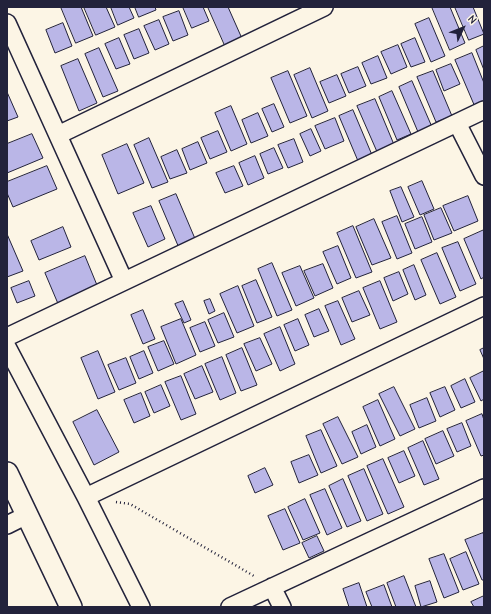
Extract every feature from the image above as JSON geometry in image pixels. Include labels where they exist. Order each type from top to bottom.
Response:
[{"type":"street","points":[[58,135],[324,7]]},
{"type":"street","points":[[7,23],[124,281]]},
{"type":"street","points":[[7,337],[484,110]]},
{"type":"street","points":[[457,123],[484,176]]},
{"type":"street","points":[[86,497],[484,306]]},
{"type":"street","points":[[7,347],[142,607]]},
{"type":"street","points":[[7,473],[71,607]]},
{"type":"street","points":[[230,607],[484,488]]},
{"type":"street","points":[[7,525],[27,515]]},
{"type":"street","points":[[272,587],[282,607]]},
{"type":"path","points":[[116,502],[130,504],[272,587]]},
{"type":"building","points":[[61,7],[81,7],[93,36],[76,43]]},
{"type":"building","points":[[84,7],[106,7],[115,27],[96,35]]},
{"type":"building","points":[[111,7],[129,7],[134,18],[118,25]]},
{"type":"building","points":[[135,7],[155,7],[156,10],[139,17]]},
{"type":"building","points":[[183,7],[203,7],[209,21],[192,28]]},
{"type":"building","points":[[208,7],[228,7],[244,43],[227,50]]},
{"type":"building","points":[[432,7],[450,7],[465,43],[450,50]]},
{"type":"building","points":[[455,7],[473,7],[484,34],[469,40]]},
{"type":"building","points":[[179,11],[188,35],[173,41],[163,17]]},
{"type":"building","points":[[429,18],[445,56],[431,62],[415,24]]},
{"type":"building","points":[[159,20],[169,44],[155,50],[144,26]]},
{"type":"building","points":[[63,23],[72,46],[55,53],[46,30]]},
{"type":"building","points":[[139,29],[149,53],[134,59],[124,35]]},
{"type":"building","points":[[119,38],[130,64],[116,69],[105,44]]},
{"type":"building","points":[[415,38],[425,62],[411,67],[401,44]]},
{"type":"building","points":[[398,45],[407,67],[391,74],[381,52]]},
{"type":"building","points":[[484,46],[484,70],[476,50]]},
{"type":"building","points":[[99,48],[118,91],[103,97],[85,54]]},
{"type":"building","points":[[472,53],[484,83],[484,103],[475,107],[455,60]]},
{"type":"building","points":[[378,56],[387,78],[371,84],[362,63]]},
{"type":"building","points":[[78,59],[97,103],[79,111],[61,66]]},
{"type":"building","points":[[451,64],[460,84],[444,91],[436,70]]},
{"type":"building","points":[[358,67],[366,86],[349,93],[341,74]]},
{"type":"building","points":[[310,68],[328,111],[312,118],[294,75]]},
{"type":"building","points":[[288,71],[307,116],[290,123],[271,78]]},
{"type":"building","points":[[433,71],[452,116],[436,122],[417,77]]},
{"type":"building","points":[[337,75],[346,96],[329,103],[320,82]]},
{"type":"building","points":[[412,81],[432,127],[418,132],[399,87]]},
{"type":"building","points":[[392,91],[411,134],[397,140],[379,97]]},
{"type":"building","points":[[7,92],[18,117],[7,121]]},
{"type":"building","points":[[375,99],[395,147],[378,154],[357,106]]},
{"type":"building","points":[[274,104],[284,127],[272,132],[262,109]]},
{"type":"building","points":[[231,106],[247,144],[231,151],[215,113]]},
{"type":"building","points":[[353,110],[372,155],[358,161],[339,116]]},
{"type":"building","points":[[258,113],[268,136],[251,143],[242,120]]},
{"type":"building","points":[[335,118],[344,141],[325,149],[315,126]]},
{"type":"building","points":[[311,129],[321,151],[310,156],[300,134]]},
{"type":"building","points":[[218,131],[227,152],[210,159],[201,138]]},
{"type":"building","points":[[32,134],[43,158],[7,173],[7,144]]},
{"type":"building","points":[[149,138],[168,182],[152,188],[134,145]]},
{"type":"building","points":[[294,139],[303,162],[288,168],[278,145]]},
{"type":"building","points":[[198,142],[207,163],[190,170],[182,149]]},
{"type":"building","points":[[127,144],[144,183],[118,194],[102,155]]},
{"type":"building","points":[[274,148],[283,168],[268,174],[260,154]]},
{"type":"building","points":[[177,150],[187,173],[170,179],[161,157]]},
{"type":"building","points":[[255,156],[264,178],[248,185],[239,163]]},
{"type":"building","points":[[47,166],[57,189],[13,207],[7,193],[7,182]]},
{"type":"building","points":[[234,166],[243,186],[225,193],[216,173]]},
{"type":"building","points":[[422,181],[434,209],[420,215],[408,187]]},
{"type":"building","points":[[401,187],[414,217],[402,222],[390,191]]},
{"type":"building","points":[[176,194],[196,241],[179,248],[159,201]]},
{"type":"building","points":[[468,196],[478,221],[454,231],[443,206]]},
{"type":"building","points":[[151,206],[165,239],[148,247],[133,213]]},
{"type":"building","points":[[441,208],[452,233],[434,240],[424,215]]},
{"type":"building","points":[[397,216],[412,253],[397,259],[382,222]]},
{"type":"building","points":[[422,217],[432,242],[415,249],[405,224]]},
{"type":"building","points":[[374,219],[391,258],[372,265],[356,227]]},
{"type":"building","points":[[353,226],[372,272],[356,278],[337,233]]},
{"type":"building","points":[[63,227],[71,247],[39,260],[31,241]]},
{"type":"building","points":[[484,230],[484,277],[481,279],[464,239]]},
{"type":"building","points":[[7,234],[23,271],[7,277]]},
{"type":"building","points":[[458,242],[476,284],[460,291],[442,248]]},
{"type":"building","points":[[338,246],[351,278],[337,284],[323,252]]},
{"type":"building","points":[[437,253],[456,297],[440,304],[421,260]]},
{"type":"building","points":[[85,256],[99,290],[59,306],[45,273]]},
{"type":"building","points":[[272,263],[292,310],[277,316],[258,269]]},
{"type":"building","points":[[323,264],[333,288],[315,296],[304,271]]},
{"type":"building","points":[[414,265],[426,295],[415,300],[403,270]]},
{"type":"building","points":[[300,266],[314,298],[296,306],[282,273]]},
{"type":"building","points":[[399,272],[408,294],[393,301],[384,278]]},
{"type":"building","points":[[256,280],[272,317],[257,323],[242,286]]},
{"type":"building","points":[[29,281],[35,296],[17,303],[11,288]]},
{"type":"building","points":[[380,281],[397,322],[380,329],[363,288]]},
{"type":"building","points":[[238,286],[254,326],[237,333],[220,294]]},
{"type":"building","points":[[359,291],[370,315],[352,322],[342,298]]},
{"type":"building","points":[[210,299],[215,311],[209,314],[204,301]]},
{"type":"building","points":[[183,301],[191,320],[184,323],[175,304]]},
{"type":"building","points":[[338,301],[355,339],[341,345],[325,306]]},
{"type":"building","points":[[319,309],[329,331],[314,337],[305,315]]},
{"type":"building","points":[[143,310],[155,339],[143,344],[131,315]]},
{"type":"building","points":[[224,313],[234,337],[218,343],[208,320]]},
{"type":"building","points":[[181,319],[196,355],[176,364],[161,327]]},
{"type":"building","points":[[298,319],[309,345],[295,351],[284,325]]},
{"type":"building","points":[[205,322],[215,346],[200,352],[190,328]]},
{"type":"building","points":[[280,327],[295,364],[280,371],[264,334]]},
{"type":"building","points":[[260,338],[272,364],[256,371],[244,344]]},
{"type":"building","points":[[164,341],[174,364],[158,371],[148,347]]},
{"type":"building","points":[[242,348],[257,385],[241,391],[226,355]]},
{"type":"building","points":[[484,348],[484,359],[480,350]]},
{"type":"building","points":[[98,351],[115,392],[98,399],[81,358]]},
{"type":"building","points":[[144,351],[153,373],[139,379],[130,357]]},
{"type":"building","points":[[222,357],[236,393],[220,400],[205,364]]},
{"type":"building","points":[[126,358],[136,383],[119,390],[108,365]]},
{"type":"building","points":[[202,366],[213,392],[195,399],[184,374]]},
{"type":"building","points":[[484,371],[484,399],[481,401],[470,378]]},
{"type":"building","points":[[181,376],[196,414],[181,420],[165,382]]},
{"type":"building","points":[[465,379],[475,402],[461,408],[451,386]]},
{"type":"building","points":[[161,385],[170,406],[154,413],[145,392]]},
{"type":"building","points":[[394,387],[415,429],[400,436],[379,394]]},
{"type":"building","points":[[445,387],[455,410],[440,417],[430,393]]},
{"type":"building","points":[[141,393],[150,416],[134,423],[124,400]]},
{"type":"building","points":[[427,398],[436,421],[419,428],[410,405]]},
{"type":"building","points":[[378,400],[395,439],[380,446],[363,407]]},
{"type":"building","points":[[97,410],[119,452],[94,465],[73,422]]},
{"type":"building","points":[[482,414],[484,420],[484,455],[481,456],[466,421]]},
{"type":"building","points":[[338,417],[358,457],[342,464],[323,424]]},
{"type":"building","points":[[462,423],[471,446],[457,452],[447,429]]},
{"type":"building","points":[[367,425],[376,447],[361,454],[352,432]]},
{"type":"building","points":[[321,430],[337,466],[321,473],[306,436]]},
{"type":"building","points":[[443,431],[454,456],[436,464],[425,439]]},
{"type":"building","points":[[423,441],[439,479],[424,485],[408,448]]},
{"type":"building","points":[[404,451],[415,476],[399,483],[388,458]]},
{"type":"building","points":[[309,455],[318,475],[299,483],[291,462]]},
{"type":"building","points":[[383,459],[404,507],[388,514],[367,466]]},
{"type":"building","points":[[265,468],[273,485],[255,493],[248,476]]},
{"type":"building","points":[[364,469],[383,514],[367,521],[348,476]]},
{"type":"building","points":[[343,479],[361,521],[347,527],[329,486]]},
{"type":"building","points":[[325,489],[342,528],[327,535],[310,495]]},
{"type":"building","points":[[305,499],[320,533],[303,540],[288,507]]},
{"type":"building","points":[[285,509],[300,543],[283,550],[268,516]]},
{"type":"building","points":[[483,533],[484,580],[482,580],[465,540]]},
{"type":"building","points":[[317,536],[324,551],[309,558],[302,543]]},
{"type":"building","points":[[466,552],[479,584],[463,590],[450,559]]},
{"type":"building","points":[[444,554],[459,592],[444,598],[429,559]]},
{"type":"building","points":[[404,576],[416,607],[396,607],[387,583]]},
{"type":"building","points":[[430,581],[437,602],[421,607],[415,586]]},
{"type":"building","points":[[359,583],[367,607],[349,607],[343,589]]},
{"type":"building","points":[[384,585],[392,607],[372,607],[366,592]]},
{"type":"building","points":[[484,596],[484,607],[474,607],[471,602]]}]
